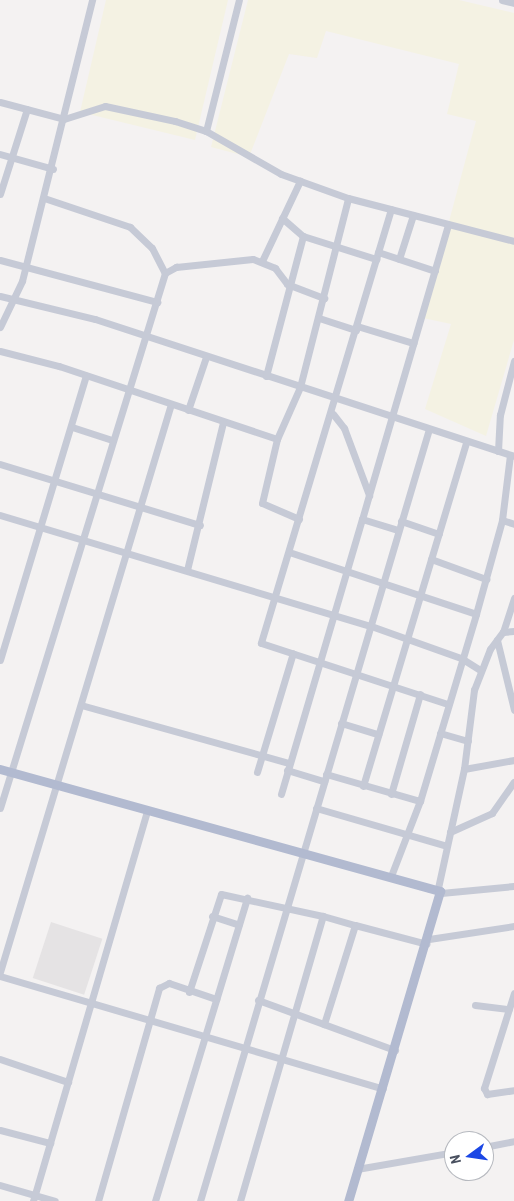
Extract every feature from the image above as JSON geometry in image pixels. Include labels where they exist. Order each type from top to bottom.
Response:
[{"type":"main road","points":[[0,769],[147,811],[391,876],[439,891],[428,942],[348,1201]]},
{"type":"street","points":[[0,327],[15,300],[53,169],[92,0]]},
{"type":"street","points":[[206,131],[240,0]]},
{"type":"street","points":[[502,0],[514,3]]},
{"type":"street","points":[[0,102],[64,119],[105,106],[206,131],[267,168],[300,181],[348,198],[514,241]]},
{"type":"street","points":[[0,194],[27,109]]},
{"type":"street","points":[[0,154],[53,169]]},
{"type":"street","points":[[262,261],[300,181]]},
{"type":"street","points":[[0,808],[112,440],[166,273],[152,248],[130,227],[44,198]]},
{"type":"street","points":[[299,519],[262,503],[277,439],[300,387],[338,245],[348,198]]},
{"type":"street","points":[[391,209],[333,414],[261,643],[448,704]]},
{"type":"street","points":[[399,259],[413,215]]},
{"type":"street","points":[[282,218],[303,236],[377,256],[399,259],[434,271]]},
{"type":"street","points":[[281,794],[345,569],[362,519],[448,224]]},
{"type":"street","points":[[266,376],[288,284],[303,236]]},
{"type":"street","points":[[166,273],[242,259],[262,261],[288,284],[324,298]]},
{"type":"street","points":[[0,260],[157,302]]},
{"type":"street","points":[[0,296],[95,319],[146,338],[512,456],[502,520],[476,614],[420,801],[405,835],[391,876]]},
{"type":"street","points":[[319,318],[413,343]]},
{"type":"street","points":[[0,351],[130,389],[277,439]]},
{"type":"street","points":[[188,410],[206,357]]},
{"type":"street","points":[[498,451],[500,414],[514,362]]},
{"type":"street","points":[[0,660],[43,528],[86,376]]},
{"type":"street","points":[[0,972],[171,404]]},
{"type":"street","points":[[333,414],[344,428],[369,495]]},
{"type":"street","points":[[188,570],[223,422]]},
{"type":"street","points":[[72,427],[112,440]]},
{"type":"street","points":[[200,1201],[302,852],[371,626],[397,530],[429,429]]},
{"type":"street","points":[[363,786],[423,595],[431,558],[466,442]]},
{"type":"street","points":[[0,464],[96,495],[141,506],[200,525]]},
{"type":"street","points":[[0,515],[371,626],[462,658],[480,670]]},
{"type":"street","points":[[362,519],[397,530]]},
{"type":"street","points":[[502,520],[514,524]]},
{"type":"street","points":[[401,521],[438,534]]},
{"type":"street","points":[[289,552],[476,614]]},
{"type":"street","points":[[431,558],[486,579]]},
{"type":"street","points":[[514,598],[503,632],[480,670],[464,769],[439,891],[514,886]]},
{"type":"street","points":[[503,632],[514,631]]},
{"type":"street","points":[[497,640],[514,710]]},
{"type":"street","points":[[257,772],[293,653]]},
{"type":"street","points":[[391,794],[420,694]]},
{"type":"street","points":[[81,705],[262,754],[288,767],[325,778],[420,801]]},
{"type":"street","points":[[342,723],[378,734]]},
{"type":"street","points":[[440,733],[468,741]]},
{"type":"street","points":[[464,769],[514,760]]},
{"type":"street","points":[[450,832],[492,812],[514,782]]},
{"type":"street","points":[[316,808],[447,846]]},
{"type":"street","points":[[34,1198],[147,811]]},
{"type":"street","points":[[189,992],[212,916],[221,894],[286,907],[428,942],[514,926]]},
{"type":"street","points":[[155,1201],[247,898]]},
{"type":"street","points":[[212,916],[239,925]]},
{"type":"street","points":[[240,1201],[323,916]]},
{"type":"street","points":[[324,1024],[355,925]]},
{"type":"street","points":[[0,976],[90,1005],[383,1089]]},
{"type":"street","points":[[98,1201],[161,985],[169,983],[189,992],[216,999]]},
{"type":"street","points":[[514,993],[484,1088],[488,1094],[514,1090]]},
{"type":"street","points":[[258,1000],[395,1050]]},
{"type":"street","points":[[475,1005],[509,1009]]},
{"type":"street","points":[[0,1059],[68,1082]]},
{"type":"street","points":[[0,1130],[50,1143]]},
{"type":"street","points":[[494,1144],[514,1141]]},
{"type":"street","points":[[357,1169],[444,1154]]},
{"type":"street","points":[[0,1185],[34,1198],[55,1201]]},
{"type":"shaded area","points":[[51,922],[102,939],[84,995],[33,978]]},
{"type":"sand","points":[[106,0],[228,0],[195,140],[80,112]]},
{"type":"sand","points":[[248,0],[459,0],[514,13],[514,340],[486,436],[425,409],[451,324],[423,318],[476,121],[447,114],[459,64],[326,31],[317,58],[289,54],[249,157],[211,147]]}]
